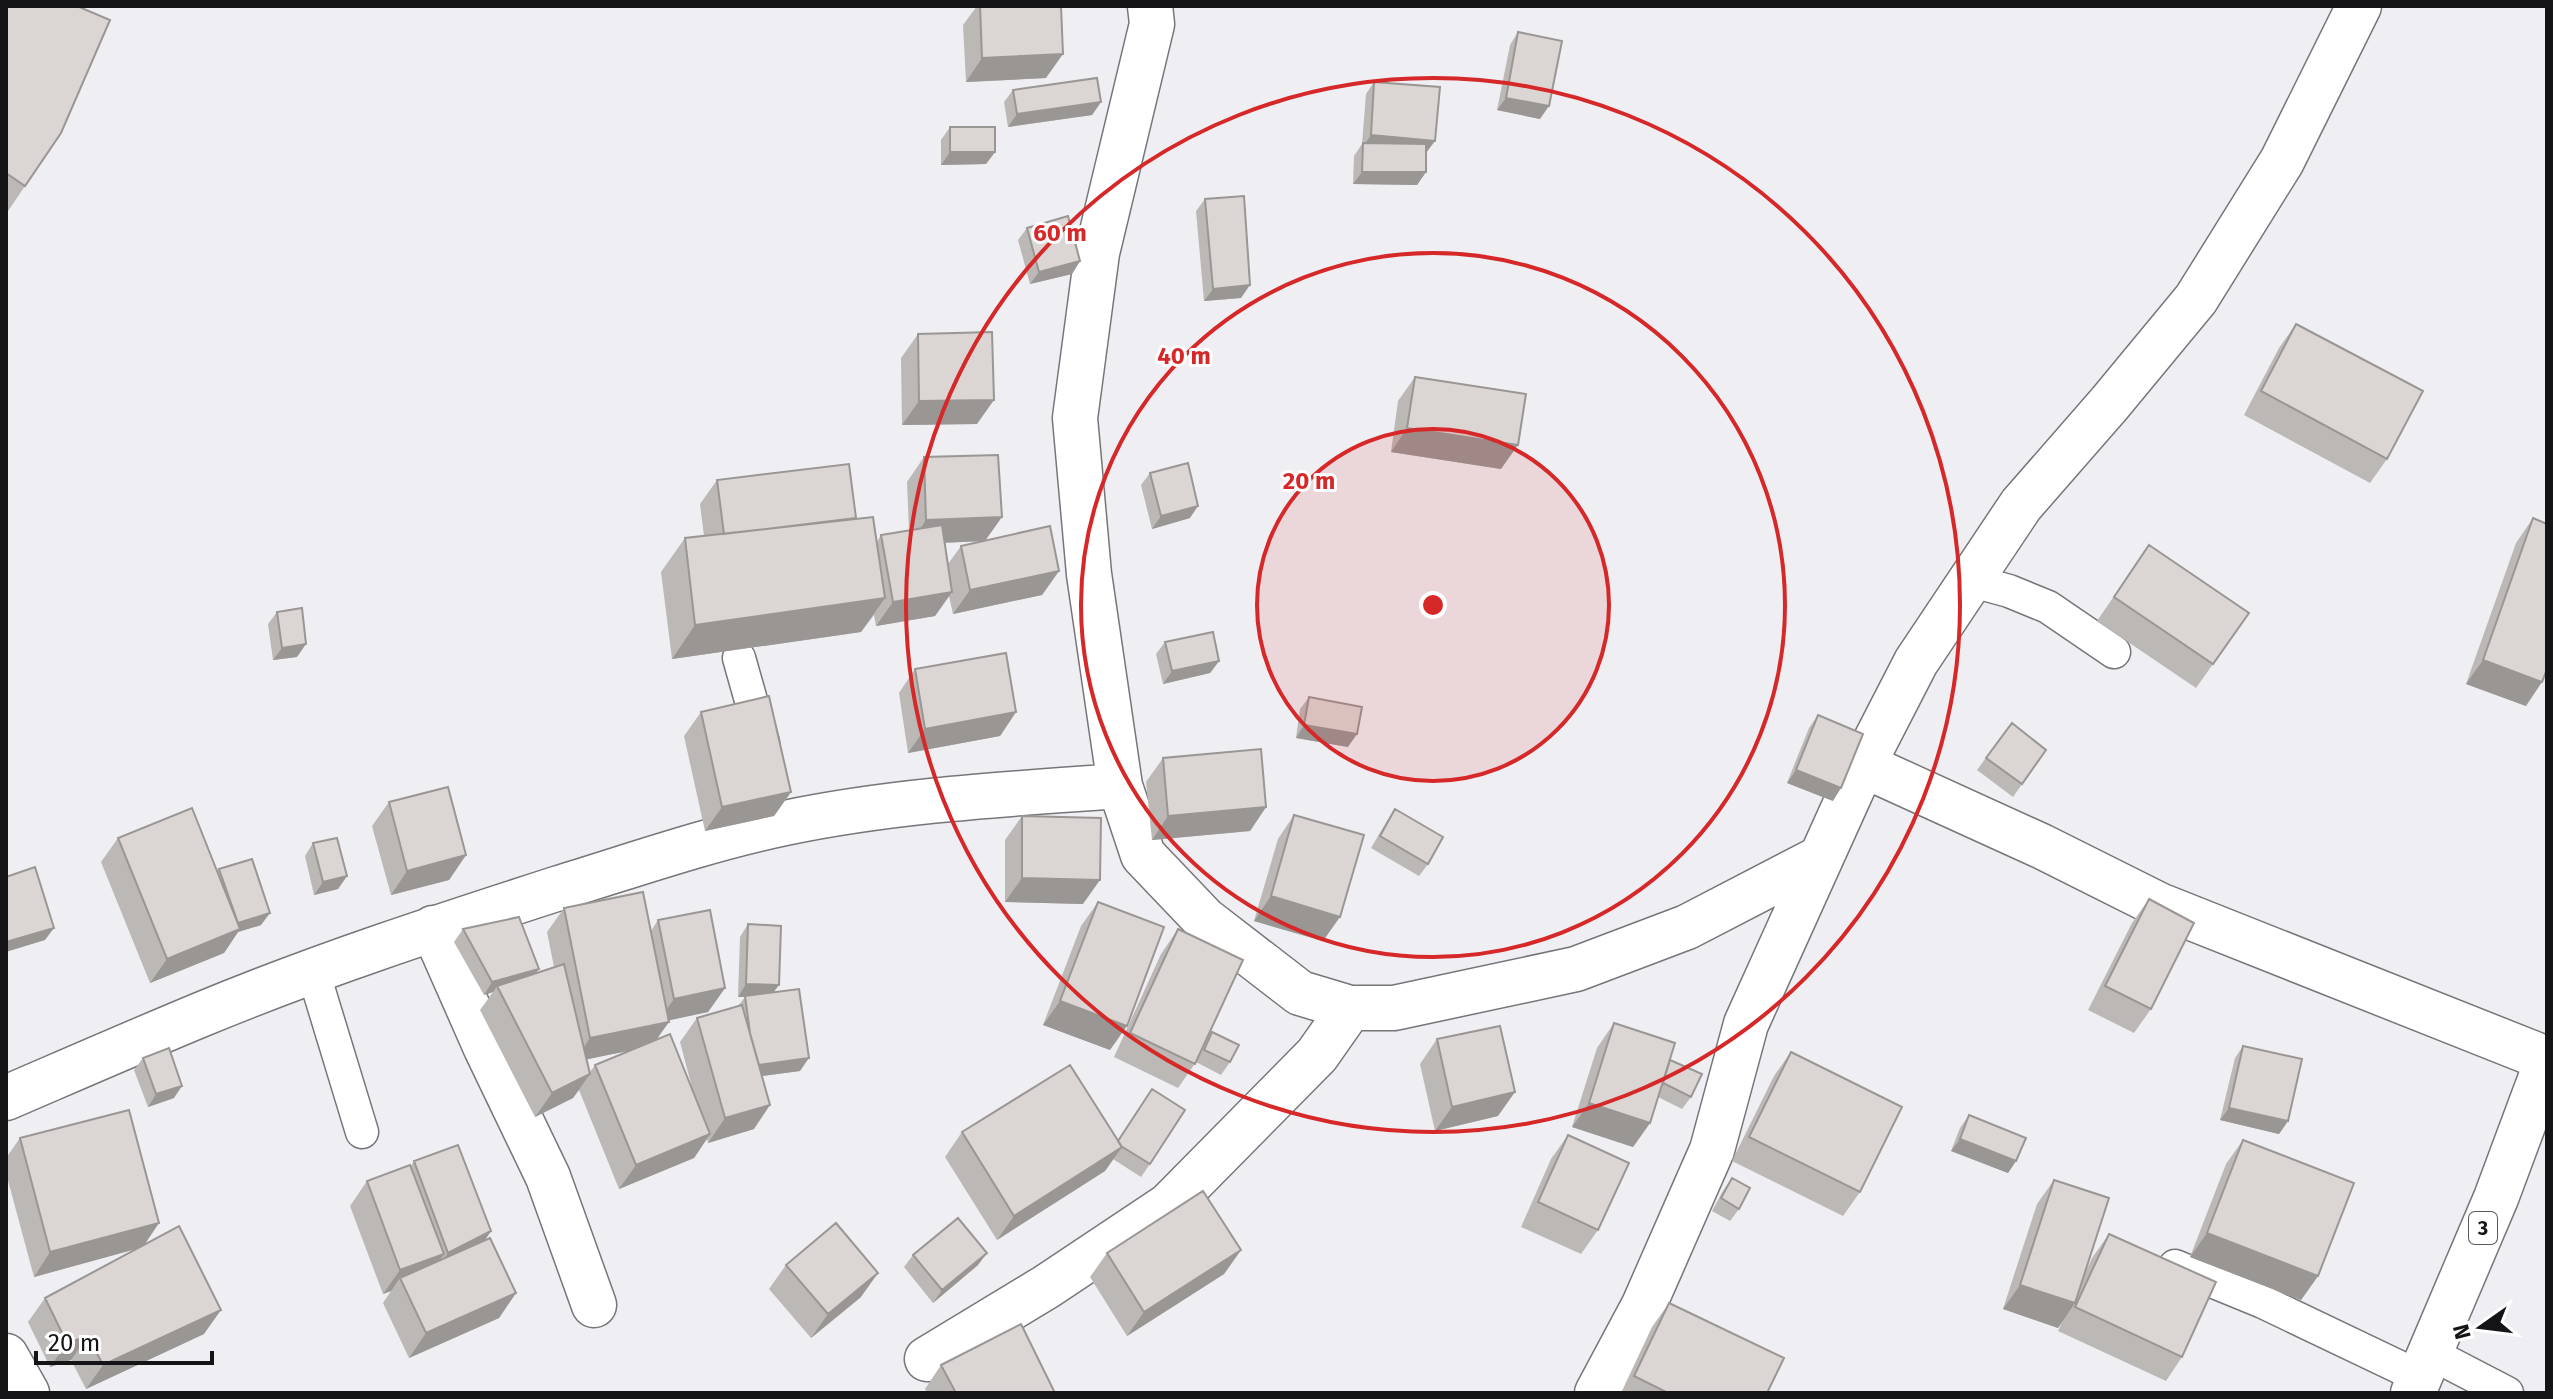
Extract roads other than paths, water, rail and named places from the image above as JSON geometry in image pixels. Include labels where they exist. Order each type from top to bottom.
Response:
[{"type":"main road","points":[[1150,6],[1152,24],[1097,253],[1075,418],[1089,574],[1120,786],[1143,855],[1204,919],[1300,993],[1350,1008],[1394,1008],[1576,969],[1687,927],[1820,858]]},
{"type":"main road","points":[[1597,1393],[1644,1305],[1712,1150],[1746,1024],[1863,765],[1916,662],[2021,505],[2196,299],[2282,161],[2359,6]]},
{"type":"main road","points":[[1863,765],[2041,846],[2159,905],[2547,1060]]},
{"type":"main road","points":[[6,1098],[201,1014],[313,971],[433,928],[717,838],[779,798],[877,808],[992,795],[1120,786]]},
{"type":"main road","points":[[433,928],[548,1177],[594,1305]]},
{"type":"main road","points":[[927,1359],[1046,1287],[1169,1205],[1317,1055],[1350,1008]]},
{"type":"main road","name":"3","points":[[2421,1374],[2496,1198],[2547,1060]]},
{"type":"main road","points":[[6,1356],[27,1393]]},
{"type":"lane","points":[[1969,580],[2009,591],[2048,607],[2114,652]]},
{"type":"lane","points":[[739,658],[779,798]]},
{"type":"lane","points":[[313,971],[362,1132]]},
{"type":"lane","points":[[2146,1254],[2263,1302],[2421,1374],[2507,1393]]}]
